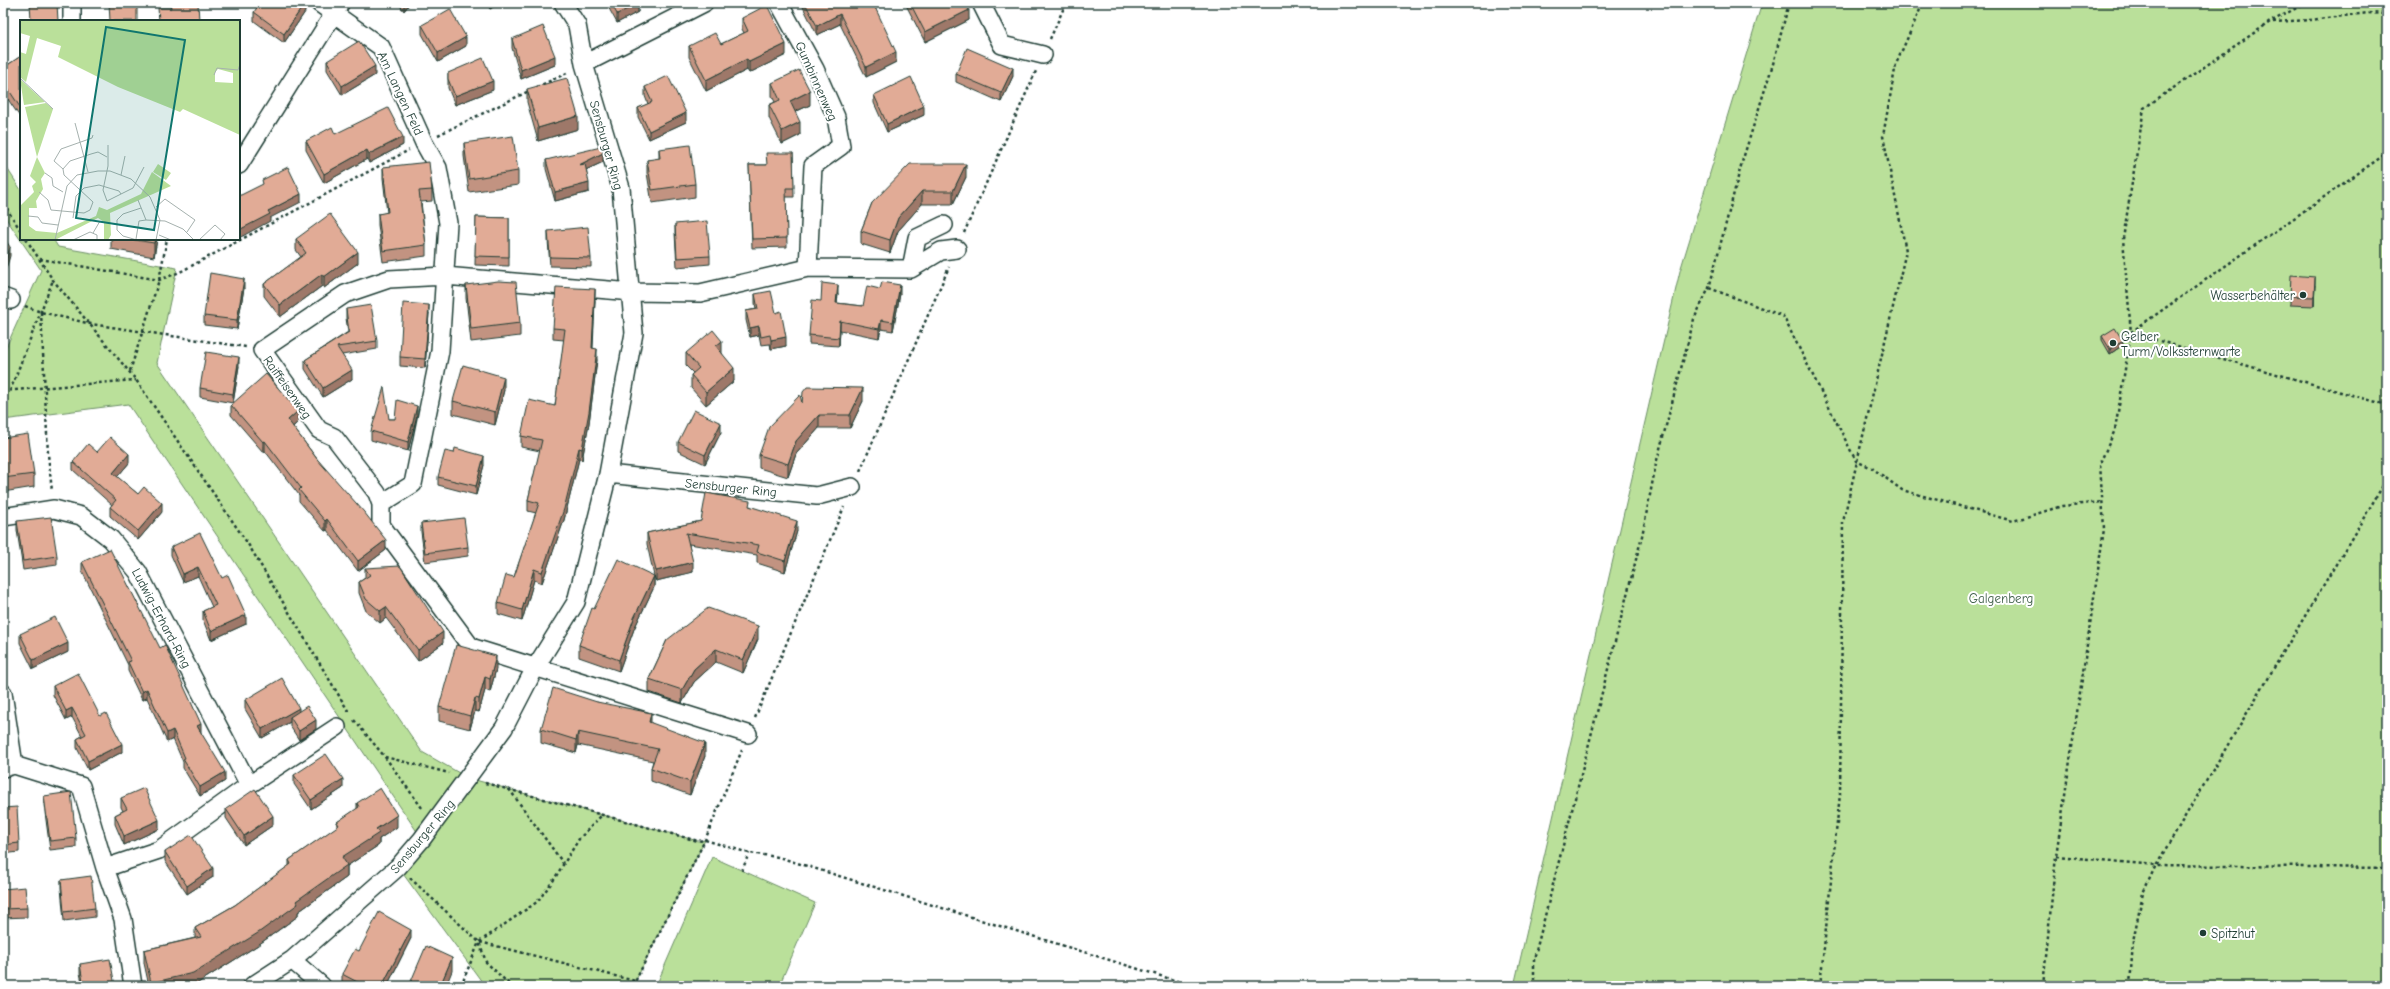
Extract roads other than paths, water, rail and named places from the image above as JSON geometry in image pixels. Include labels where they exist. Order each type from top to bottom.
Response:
[{"type":"street","points":[[72,3],[72,20]]},
{"type":"street","name":"Am Langen Feld","points":[[319,3],[337,8],[381,47],[424,143],[438,168],[448,224],[445,276]]},
{"type":"street","name":"Sensburger Ring","points":[[252,986],[292,960],[398,867],[434,824],[504,728],[535,668],[576,602],[608,474],[634,333],[632,292],[620,188],[584,64],[577,25],[563,3]]},
{"type":"street","points":[[584,64],[704,3]]},
{"type":"street","name":"Gumbinnenweg","points":[[779,3],[815,69],[836,117],[841,146],[813,166],[808,268]]},
{"type":"street","points":[[981,3],[1002,45],[1043,55]]},
{"type":"street","points":[[240,163],[337,8]]},
{"type":"street","points":[[912,269],[917,238],[944,225]]},
{"type":"street","points":[[632,292],[700,293],[808,268],[912,269],[941,251],[957,249]]},
{"type":"street","points":[[381,504],[413,484],[440,351],[445,276]]},
{"type":"street","name":"Raiffeisenweg","points":[[535,668],[471,647],[381,525],[381,504],[377,493],[334,437],[319,430],[262,350],[345,294],[388,279],[445,276],[632,292]]},
{"type":"street","name":"Sensburger Ring","points":[[608,474],[817,496],[852,487]]},
{"type":"street","name":"Ludwig-Erhard-Ring","points":[[3,517],[54,509],[81,516],[110,539],[138,572],[249,785]]},
{"type":"street","points":[[535,668],[748,734]]},
{"type":"street","points":[[3,693],[8,766],[81,786],[105,868],[123,919],[133,986]]},
{"type":"street","points":[[105,868],[159,850],[249,785],[337,727]]},
{"type":"street","points":[[292,960],[322,986]]},
{"type":"place","name":"Wasserbehälter","points":[[2303,295]]},
{"type":"place","name":"Gelber Turm/Volkssternwarte","points":[[2113,343]]},
{"type":"place","name":"Spitzhut","points":[[2203,933]]},
{"type":"park label","name":"Galgenberg","points":[[2001,598]]}]
